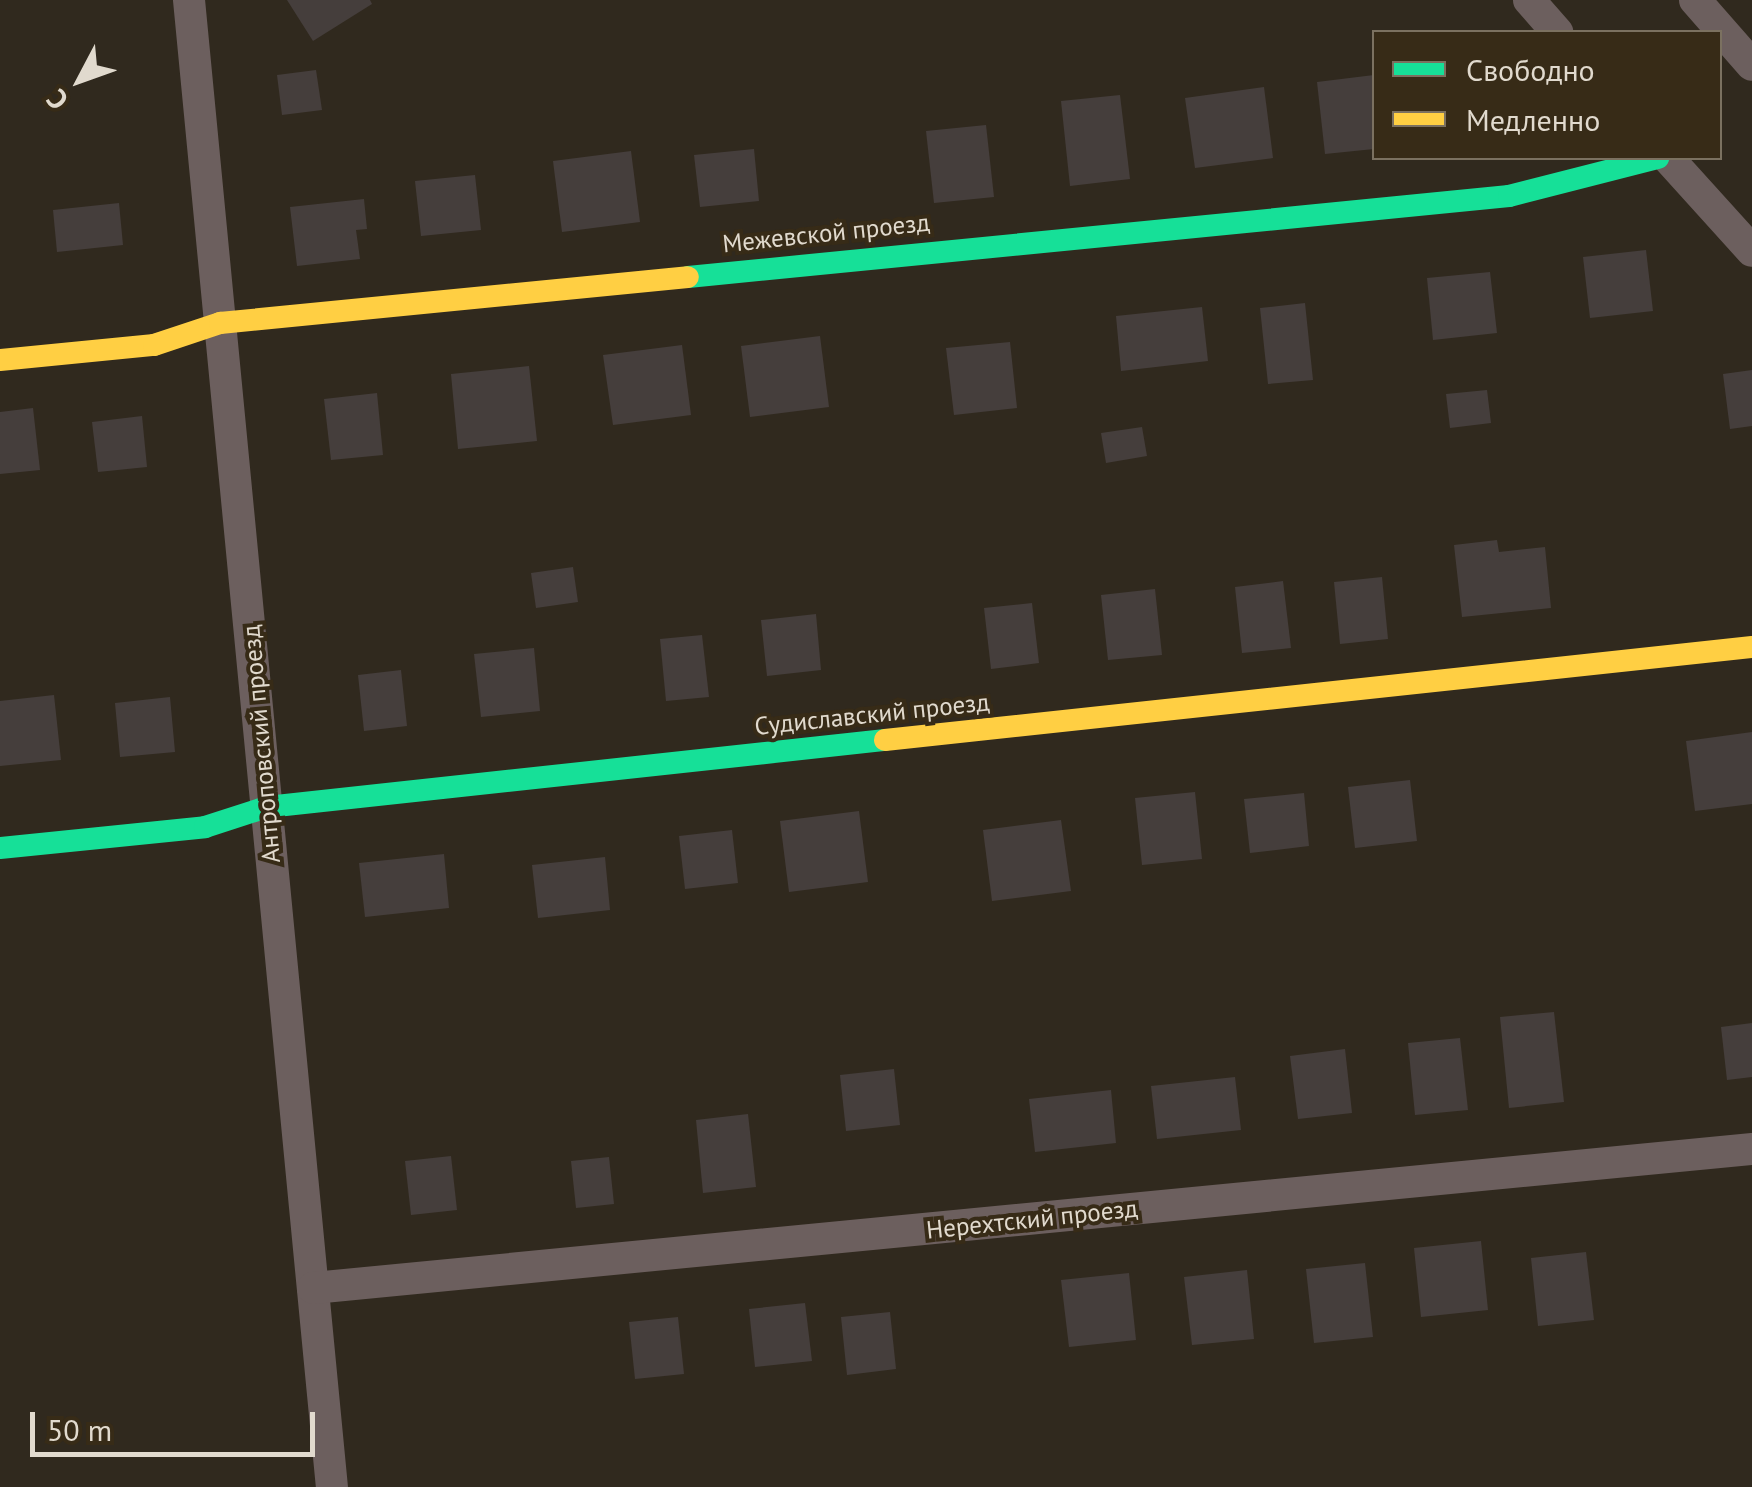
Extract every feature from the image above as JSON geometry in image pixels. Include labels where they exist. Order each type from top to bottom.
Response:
[{"type":"street","name":"Антроповский проезд","points":[[189,0],[332,1487]]},
{"type":"street","points":[[1528,0],[1555,30]]},
{"type":"street","points":[[1695,0],[1721,30]]},
{"type":"street","points":[[1722,31],[1752,65]]},
{"type":"street","name":"Межевской проезд","points":[[0,360],[154,345],[220,323],[1509,196],[1650,160]]},
{"type":"street","points":[[1670,160],[1752,252]]},
{"type":"street","name":"Судиславский проезд","points":[[0,848],[205,827],[267,807],[1752,647]]},
{"type":"street","name":"Нерехтский проезд","points":[[313,1288],[1752,1149]]},
{"type":"building","points":[[287,0],[370,0],[372,4],[313,41]]},
{"type":"building","points":[[316,70],[322,110],[282,115],[277,75]]},
{"type":"building","points":[[1372,75],[1372,149],[1325,154],[1317,82]]},
{"type":"building","points":[[1264,87],[1273,158],[1195,168],[1185,98]]},
{"type":"building","points":[[1120,95],[1130,179],[1070,186],[1061,101]]},
{"type":"building","points":[[986,125],[994,197],[934,203],[926,131]]},
{"type":"building","points":[[754,149],[759,201],[700,207],[694,155]]},
{"type":"building","points":[[631,151],[640,222],[562,232],[553,161]]},
{"type":"building","points":[[475,175],[481,230],[421,236],[415,181]]},
{"type":"building","points":[[364,199],[367,229],[356,230],[360,259],[297,266],[290,207]]},
{"type":"building","points":[[119,203],[123,245],[57,252],[53,210]]},
{"type":"building","points":[[1646,250],[1653,311],[1590,318],[1583,257]]},
{"type":"building","points":[[1490,272],[1497,333],[1433,340],[1427,278]]},
{"type":"building","points":[[1305,303],[1313,380],[1268,384],[1260,308]]},
{"type":"building","points":[[1202,307],[1208,361],[1121,371],[1116,316]]},
{"type":"building","points":[[820,336],[829,407],[750,417],[741,346]]},
{"type":"building","points":[[1010,342],[1017,408],[954,415],[946,348]]},
{"type":"building","points":[[682,345],[691,415],[613,425],[603,355]]},
{"type":"building","points":[[529,366],[537,441],[458,449],[451,374]]},
{"type":"building","points":[[1752,370],[1752,426],[1730,429],[1723,374]]},
{"type":"building","points":[[1487,390],[1491,423],[1450,428],[1446,394]]},
{"type":"building","points":[[377,393],[383,455],[331,460],[324,399]]},
{"type":"building","points":[[33,408],[40,470],[0,474],[0,412]]},
{"type":"building","points":[[142,416],[147,467],[98,472],[92,422]]},
{"type":"building","points":[[1142,427],[1147,456],[1106,463],[1101,433]]},
{"type":"building","points":[[1497,540],[1499,552],[1545,547],[1551,608],[1462,617],[1454,545]]},
{"type":"building","points":[[573,567],[578,602],[536,608],[531,573]]},
{"type":"building","points":[[1382,577],[1388,639],[1340,644],[1334,582]]},
{"type":"building","points":[[1283,581],[1291,648],[1242,653],[1235,587]]},
{"type":"building","points":[[1155,589],[1162,655],[1108,660],[1101,595]]},
{"type":"building","points":[[1032,603],[1039,663],[991,669],[984,608]]},
{"type":"building","points":[[816,614],[821,670],[767,676],[761,620]]},
{"type":"building","points":[[702,635],[709,697],[666,701],[660,639]]},
{"type":"building","points":[[534,648],[540,711],[481,717],[474,654]]},
{"type":"building","points":[[401,670],[407,726],[364,731],[358,675]]},
{"type":"building","points":[[54,695],[61,760],[0,766],[0,701]]},
{"type":"building","points":[[170,697],[175,752],[120,757],[115,703]]},
{"type":"building","points":[[1752,732],[1752,804],[1695,811],[1686,741]]},
{"type":"building","points":[[1410,780],[1417,841],[1355,848],[1348,787]]},
{"type":"building","points":[[1195,792],[1202,859],[1142,865],[1135,798]]},
{"type":"building","points":[[1304,793],[1309,846],[1250,853],[1244,799]]},
{"type":"building","points":[[859,811],[868,882],[789,892],[780,821]]},
{"type":"building","points":[[1061,820],[1071,891],[992,901],[983,830]]},
{"type":"building","points":[[732,830],[738,883],[685,889],[679,836]]},
{"type":"building","points":[[444,854],[449,908],[365,917],[359,863]]},
{"type":"building","points":[[605,857],[610,910],[538,918],[532,865]]},
{"type":"building","points":[[1554,1012],[1564,1102],[1509,1108],[1500,1017]]},
{"type":"building","points":[[1752,1023],[1752,1077],[1727,1080],[1721,1027]]},
{"type":"building","points":[[1460,1038],[1468,1110],[1415,1115],[1408,1043]]},
{"type":"building","points":[[1345,1049],[1352,1113],[1298,1119],[1290,1056]]},
{"type":"building","points":[[894,1069],[900,1125],[846,1131],[840,1075]]},
{"type":"building","points":[[1235,1077],[1241,1130],[1157,1139],[1151,1086]]},
{"type":"building","points":[[1111,1090],[1116,1143],[1035,1152],[1029,1099]]},
{"type":"building","points":[[748,1114],[756,1187],[703,1193],[696,1120]]},
{"type":"building","points":[[451,1156],[457,1210],[411,1215],[405,1161]]},
{"type":"building","points":[[609,1157],[614,1204],[576,1208],[571,1161]]},
{"type":"building","points":[[1481,1241],[1488,1310],[1421,1317],[1414,1248]]},
{"type":"building","points":[[1586,1252],[1594,1320],[1538,1326],[1531,1258]]},
{"type":"building","points":[[1365,1263],[1373,1337],[1314,1343],[1306,1269]]},
{"type":"building","points":[[1247,1270],[1254,1339],[1192,1345],[1184,1277]]},
{"type":"building","points":[[1129,1273],[1136,1340],[1069,1347],[1061,1280]]},
{"type":"building","points":[[805,1303],[812,1361],[755,1367],[749,1309]]},
{"type":"building","points":[[890,1312],[896,1369],[847,1375],[841,1317]]},
{"type":"building","points":[[678,1317],[684,1374],[635,1379],[629,1322]]},
{"type":"traffic: fast","points":[[688,277],[1509,196],[1650,160]]},
{"type":"traffic: fast","points":[[0,848],[205,827],[267,807],[885,740]]},
{"type":"traffic: slow","points":[[0,360],[154,345],[220,323],[688,277]]},
{"type":"traffic: slow","points":[[885,740],[1752,647]]}]
